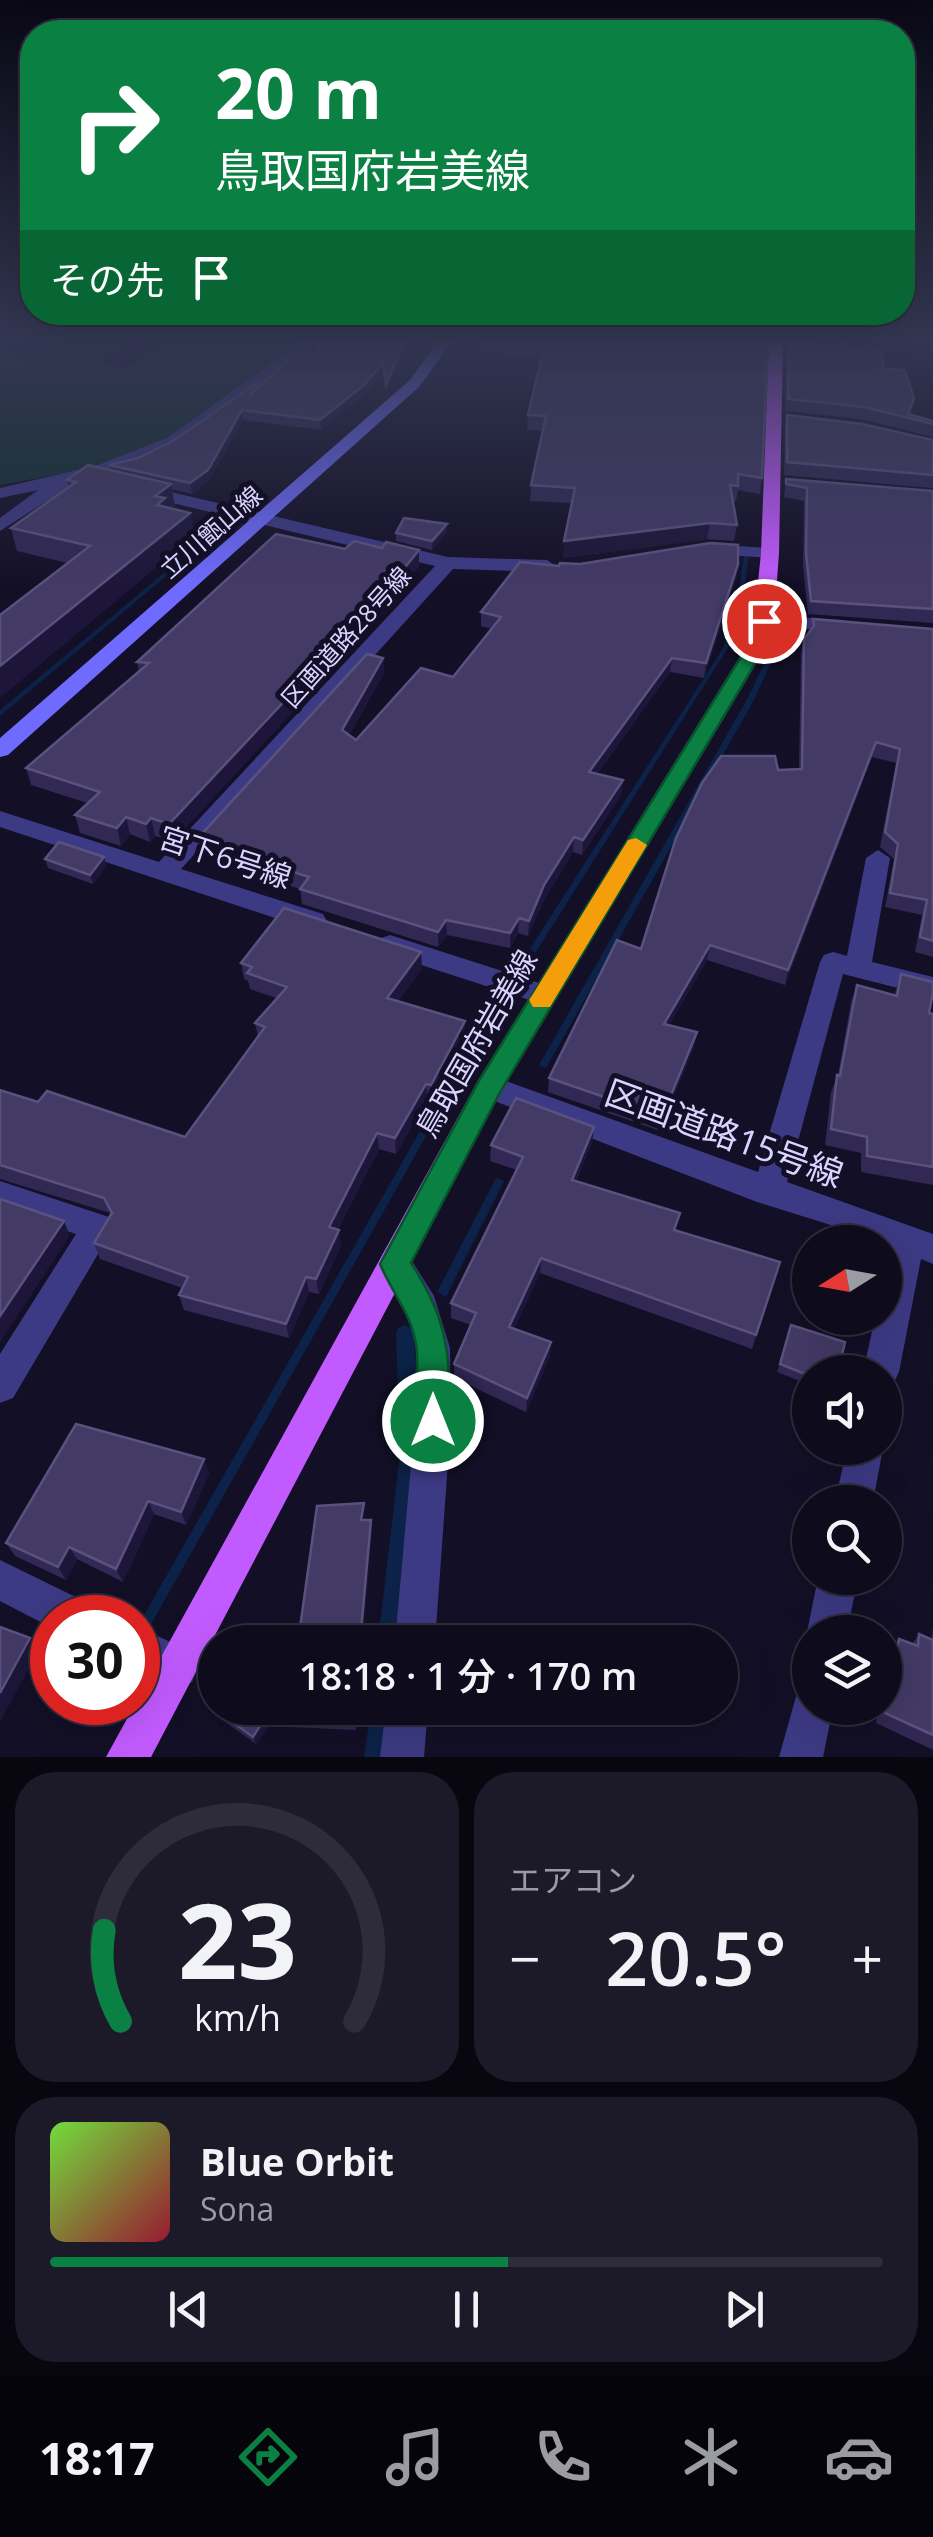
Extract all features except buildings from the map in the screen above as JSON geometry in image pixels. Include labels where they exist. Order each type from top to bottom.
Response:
[{"type":"main road","name":"鳥取国府岩美線","points":[[128,1757],[489,1086],[753,652],[764,621],[780,423]]},
{"type":"street","points":[[0,526],[44,495],[202,423]]},
{"type":"street","name":"立川甑山線","points":[[0,750],[370,423]]},
{"type":"street","points":[[0,493],[80,477]]},
{"type":"street","name":"区画道路28号線","points":[[80,477],[448,563],[164,872]]},
{"type":"street","points":[[679,552],[708,548],[770,553]]},
{"type":"street","points":[[448,563],[561,567]]},
{"type":"street","points":[[764,621],[867,628]]},
{"type":"street","name":"宮下6号線","points":[[0,820],[336,928]]},
{"type":"street","points":[[858,968],[878,858]]},
{"type":"street","points":[[374,940],[545,995]]},
{"type":"street","points":[[768,1192],[833,962],[933,987]]},
{"type":"street","name":"区画道路15号線","points":[[489,1086],[920,1245]]},
{"type":"street","points":[[0,1195],[98,1227],[0,1386]]},
{"type":"street","points":[[886,1355],[920,1245]]},
{"type":"street","points":[[394,1264],[422,1307],[433,1348],[433,1421],[416,1625]]},
{"type":"street","points":[[0,1580],[30,1595]]},
{"type":"street","points":[[160,1658],[177,1666]]},
{"type":"street","points":[[402,1757],[405,1725]]},
{"type":"street","points":[[801,1757],[808,1725]]},
{"type":"green space","points":[[0,423],[189,423],[163,441],[104,466],[0,485]]},
{"type":"water","points":[[218,528],[222,529],[0,716],[0,710]]},
{"type":"water","points":[[744,553],[749,553],[742,609],[729,646],[529,963],[522,961],[722,650],[737,610]]},
{"type":"water","points":[[780,631],[785,632],[753,702],[546,1068],[539,1065],[746,701]]},
{"type":"water","points":[[494,1001],[501,1003],[160,1608],[160,1595],[156,1595]]},
{"type":"water","points":[[496,1178],[504,1181],[446,1297],[437,1292]]},
{"type":"waterway","points":[[391,1625],[410,1454],[405,1334]]},
{"type":"waterway","points":[[376,1757],[381,1725]]},
{"type":"slow traffic","points":[[541,1000],[636,845]]},
{"type":"route","points":[[433,1421],[433,1348],[422,1307],[394,1264],[489,1086],[753,652],[764,621]]}]
